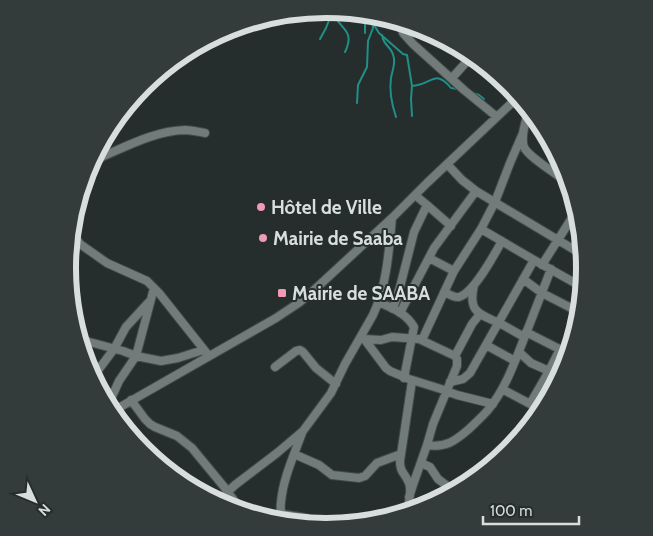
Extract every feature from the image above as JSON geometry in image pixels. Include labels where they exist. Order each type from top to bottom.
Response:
[{"type":"street","points":[[402,29],[406,36],[497,117]]},
{"type":"street","points":[[452,78],[467,61]]},
{"type":"street","points":[[119,408],[206,353],[276,318],[300,302],[392,218],[513,101]]},
{"type":"street","points":[[422,340],[454,271],[481,229],[495,202],[523,133],[527,118]]},
{"type":"street","points":[[102,157],[135,142],[162,133],[185,130],[205,133]]},
{"type":"street","points":[[523,133],[523,145],[528,152],[560,177]]},
{"type":"street","points":[[447,164],[462,180],[476,190],[576,251]]},
{"type":"street","points":[[400,313],[434,248],[476,190]]},
{"type":"street","points":[[415,194],[451,226]]},
{"type":"street","points":[[393,309],[414,232],[427,205]]},
{"type":"street","points":[[223,496],[303,431],[327,400],[345,364],[363,337],[378,302],[388,259],[392,218]]},
{"type":"street","points":[[542,264],[572,219]]},
{"type":"street","points":[[481,229],[550,270],[576,283]]},
{"type":"street","points":[[78,241],[107,263],[147,281],[169,304],[206,353]]},
{"type":"street","points":[[444,292],[456,297],[474,285],[487,268],[502,242]]},
{"type":"street","points":[[430,258],[454,271]]},
{"type":"street","points":[[450,382],[463,379],[470,373],[534,260]]},
{"type":"street","points":[[428,446],[437,447],[457,439],[483,416],[493,404],[502,390],[515,361],[550,270]]},
{"type":"street","points":[[523,279],[542,293],[573,309]]},
{"type":"street","points":[[474,285],[472,301],[480,314],[563,351]]},
{"type":"street","points":[[112,397],[136,356],[154,288]]},
{"type":"street","points":[[98,370],[114,349],[129,322],[150,301]]},
{"type":"street","points":[[378,302],[405,316],[413,326],[404,378]]},
{"type":"street","points":[[408,504],[428,446],[433,424],[457,363],[455,356],[472,324],[480,314]]},
{"type":"street","points":[[363,337],[381,340],[392,337],[422,340],[455,356]]},
{"type":"street","points":[[363,337],[386,368],[404,378],[493,404]]},
{"type":"street","points":[[87,341],[136,356],[161,361],[206,353]]},
{"type":"street","points":[[486,345],[515,361]]},
{"type":"street","points":[[275,367],[300,350],[316,368],[336,384]]},
{"type":"street","points":[[518,352],[531,363],[549,371]]},
{"type":"street","points":[[502,390],[534,408],[549,371],[561,357]]},
{"type":"street","points":[[410,497],[410,484],[401,469],[401,454],[412,380]]},
{"type":"street","points":[[131,400],[144,419],[150,424],[177,436],[192,448],[234,500]]},
{"type":"street","points":[[282,514],[282,494],[303,431]]},
{"type":"street","points":[[294,454],[319,465],[332,475],[359,478],[365,476],[377,463],[401,454]]},
{"type":"street","points":[[421,463],[430,467],[438,479],[448,487]]},
{"type":"waterway","points":[[320,39],[330,18]]},
{"type":"waterway","points":[[336,18],[349,38],[345,52]]},
{"type":"waterway","points":[[363,21],[365,33]]},
{"type":"waterway","points":[[372,22],[379,33],[403,54],[407,55],[412,86],[437,78],[446,82],[451,88],[458,89]]},
{"type":"waterway","points":[[357,103],[358,85],[367,67],[368,41],[373,28],[372,22]]},
{"type":"waterway","points":[[382,35],[393,55],[394,64],[390,88],[396,117]]},
{"type":"waterway","points":[[412,86],[412,116]]},
{"type":"waterway","points":[[473,93],[484,99]]},
{"type":"place","name":"Hôtel de Ville","points":[[261,207]]},
{"type":"place","name":"Mairie de Saaba","points":[[263,238]]},
{"type":"place","name":"Mairie de SAABA","points":[[282,293]]}]
